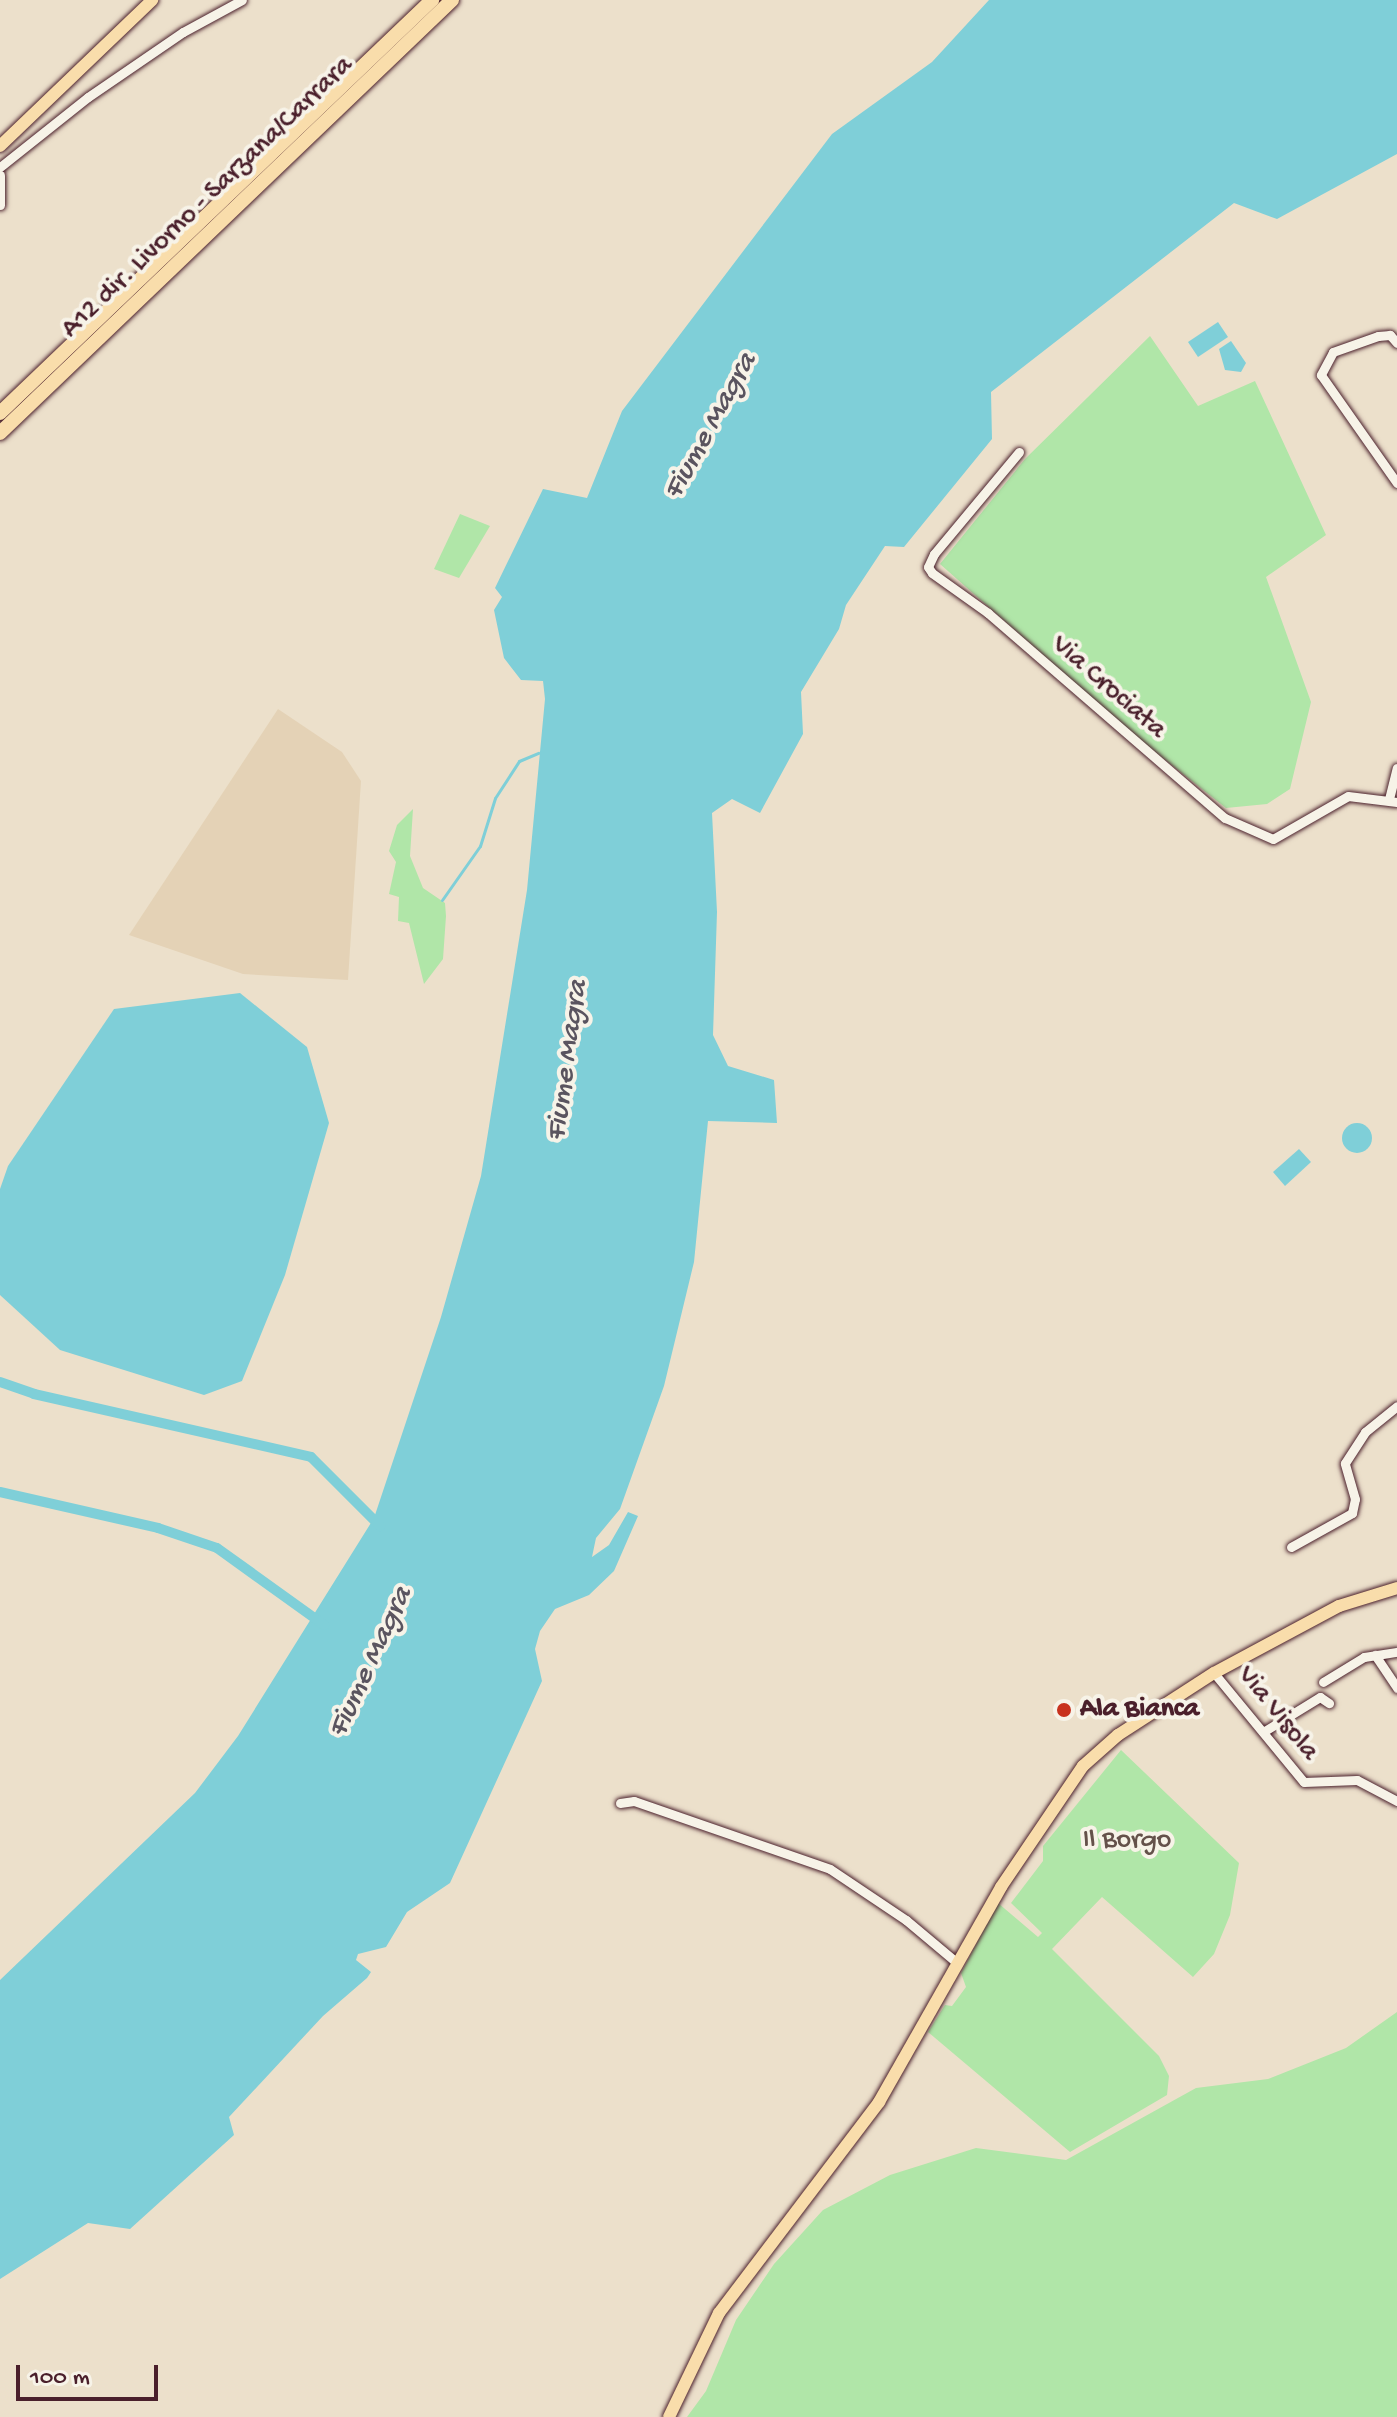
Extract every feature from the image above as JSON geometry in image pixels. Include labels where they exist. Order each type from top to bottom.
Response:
[{"type":"highway","points":[[0,413],[432,0]]},
{"type":"highway","name":"A12 dir. Livorno - Sarzana/Carrara","points":[[0,433],[452,0]]},
{"type":"main road","points":[[0,146],[152,0]]},
{"type":"main road","points":[[669,2417],[719,2313],[879,2102],[935,2006],[956,1962],[1083,1766],[1118,1735],[1214,1673],[1339,1606],[1397,1590]]},
{"type":"street","points":[[0,167],[88,97],[183,32],[242,0]]},
{"type":"street","points":[[0,175],[0,205]]},
{"type":"street","points":[[1397,343],[1390,335],[1378,336],[1333,352],[1321,375],[1397,483]]},
{"type":"street","name":"Via Crociata","points":[[1019,452],[934,554],[928,567],[932,573],[988,613],[1225,818],[1273,839],[1348,796],[1393,800]]},
{"type":"street","points":[[1393,800],[1397,768]]},
{"type":"street","points":[[1291,1547],[1352,1513],[1355,1499],[1345,1463],[1365,1432],[1397,1406]]},
{"type":"street","points":[[1323,1682],[1375,1655],[1397,1652]]},
{"type":"street","points":[[1375,1655],[1397,1688]]},
{"type":"street","name":"Via Visola","points":[[1214,1673],[1304,1782],[1357,1780],[1397,1801]]},
{"type":"street","points":[[1263,1732],[1320,1697],[1329,1703]]},
{"type":"street","points":[[620,1803],[634,1801],[830,1869],[906,1920],[956,1962]]},
{"type":"shaded area","points":[[278,709],[342,752],[361,781],[348,980],[243,974],[129,935]]},
{"type":"green space","points":[[1150,336],[1198,406],[1255,381],[1326,535],[1266,577],[1311,702],[1290,789],[1267,804],[1226,808],[1131,733],[940,564],[1025,459]]},
{"type":"green space","points":[[460,514],[490,526],[459,578],[434,569]]},
{"type":"green space","points":[[413,809],[410,856],[423,888],[445,903],[446,916],[443,959],[424,984],[409,923],[398,921],[399,897],[389,894],[396,862],[389,851],[397,825]]},
{"type":"green space","name":"Il Borgo","points":[[1121,1750],[1239,1863],[1230,1915],[1214,1954],[1193,1977],[1102,1897],[1052,1949],[1159,2056],[1169,2076],[1167,2095],[1070,2152],[928,2032],[945,2005],[952,2006],[966,1987],[961,1973],[998,1903],[1038,1937],[1042,1933],[1011,1903],[1043,1861],[1043,1846]]},
{"type":"green space","points":[[1397,2012],[1397,2417],[687,2417],[706,2391],[736,2320],[774,2264],[823,2210],[890,2175],[976,2148],[1066,2160],[1196,2088],[1268,2079],[1346,2048]]},
{"type":"water","name":"Fiume Magra","points":[[989,0],[1397,0],[1397,154],[1277,219],[1234,203],[991,392],[992,439],[904,547],[885,546],[846,605],[839,629],[801,692],[803,734],[760,813],[732,799],[712,813],[717,912],[713,1035],[728,1066],[774,1080],[777,1123],[708,1121],[694,1262],[664,1386],[620,1509],[596,1538],[592,1557],[609,1545],[628,1512],[638,1516],[614,1571],[589,1595],[555,1609],[540,1631],[535,1649],[542,1681],[450,1883],[407,1912],[386,1947],[358,1954],[356,1960],[371,1972],[367,1978],[323,2016],[229,2117],[234,2135],[130,2229],[88,2223],[0,2279],[0,1980],[195,1793],[238,1736],[374,1518],[441,1317],[481,1176],[527,890],[545,699],[543,681],[521,680],[504,658],[494,610],[502,597],[495,588],[543,489],[587,498],[622,411],[832,134],[932,62]]},
{"type":"water","points":[[1218,322],[1228,337],[1198,357],[1188,342]]},
{"type":"water","points":[[1231,341],[1246,363],[1241,372],[1225,370],[1219,349]]},
{"type":"water","points":[[240,993],[307,1047],[329,1123],[285,1275],[242,1381],[204,1395],[60,1350],[0,1295],[0,1189],[8,1166],[114,1009]]},
{"type":"water","points":[[1357,1123],[1363,1124],[1371,1132],[1371,1144],[1363,1152],[1357,1153],[1351,1152],[1343,1144],[1342,1138],[1343,1132],[1351,1124]]},
{"type":"water","points":[[1299,1149],[1311,1162],[1285,1186],[1273,1172]]},
{"type":"waterway","points":[[442,900],[480,846],[495,798],[519,761],[538,753]]},
{"type":"waterway","points":[[0,1382],[34,1394],[311,1457],[380,1526]]},
{"type":"waterway","points":[[0,1492],[158,1528],[217,1548],[324,1625]]},
{"type":"place","name":"Ala Bianca","points":[[1064,1710]]}]
